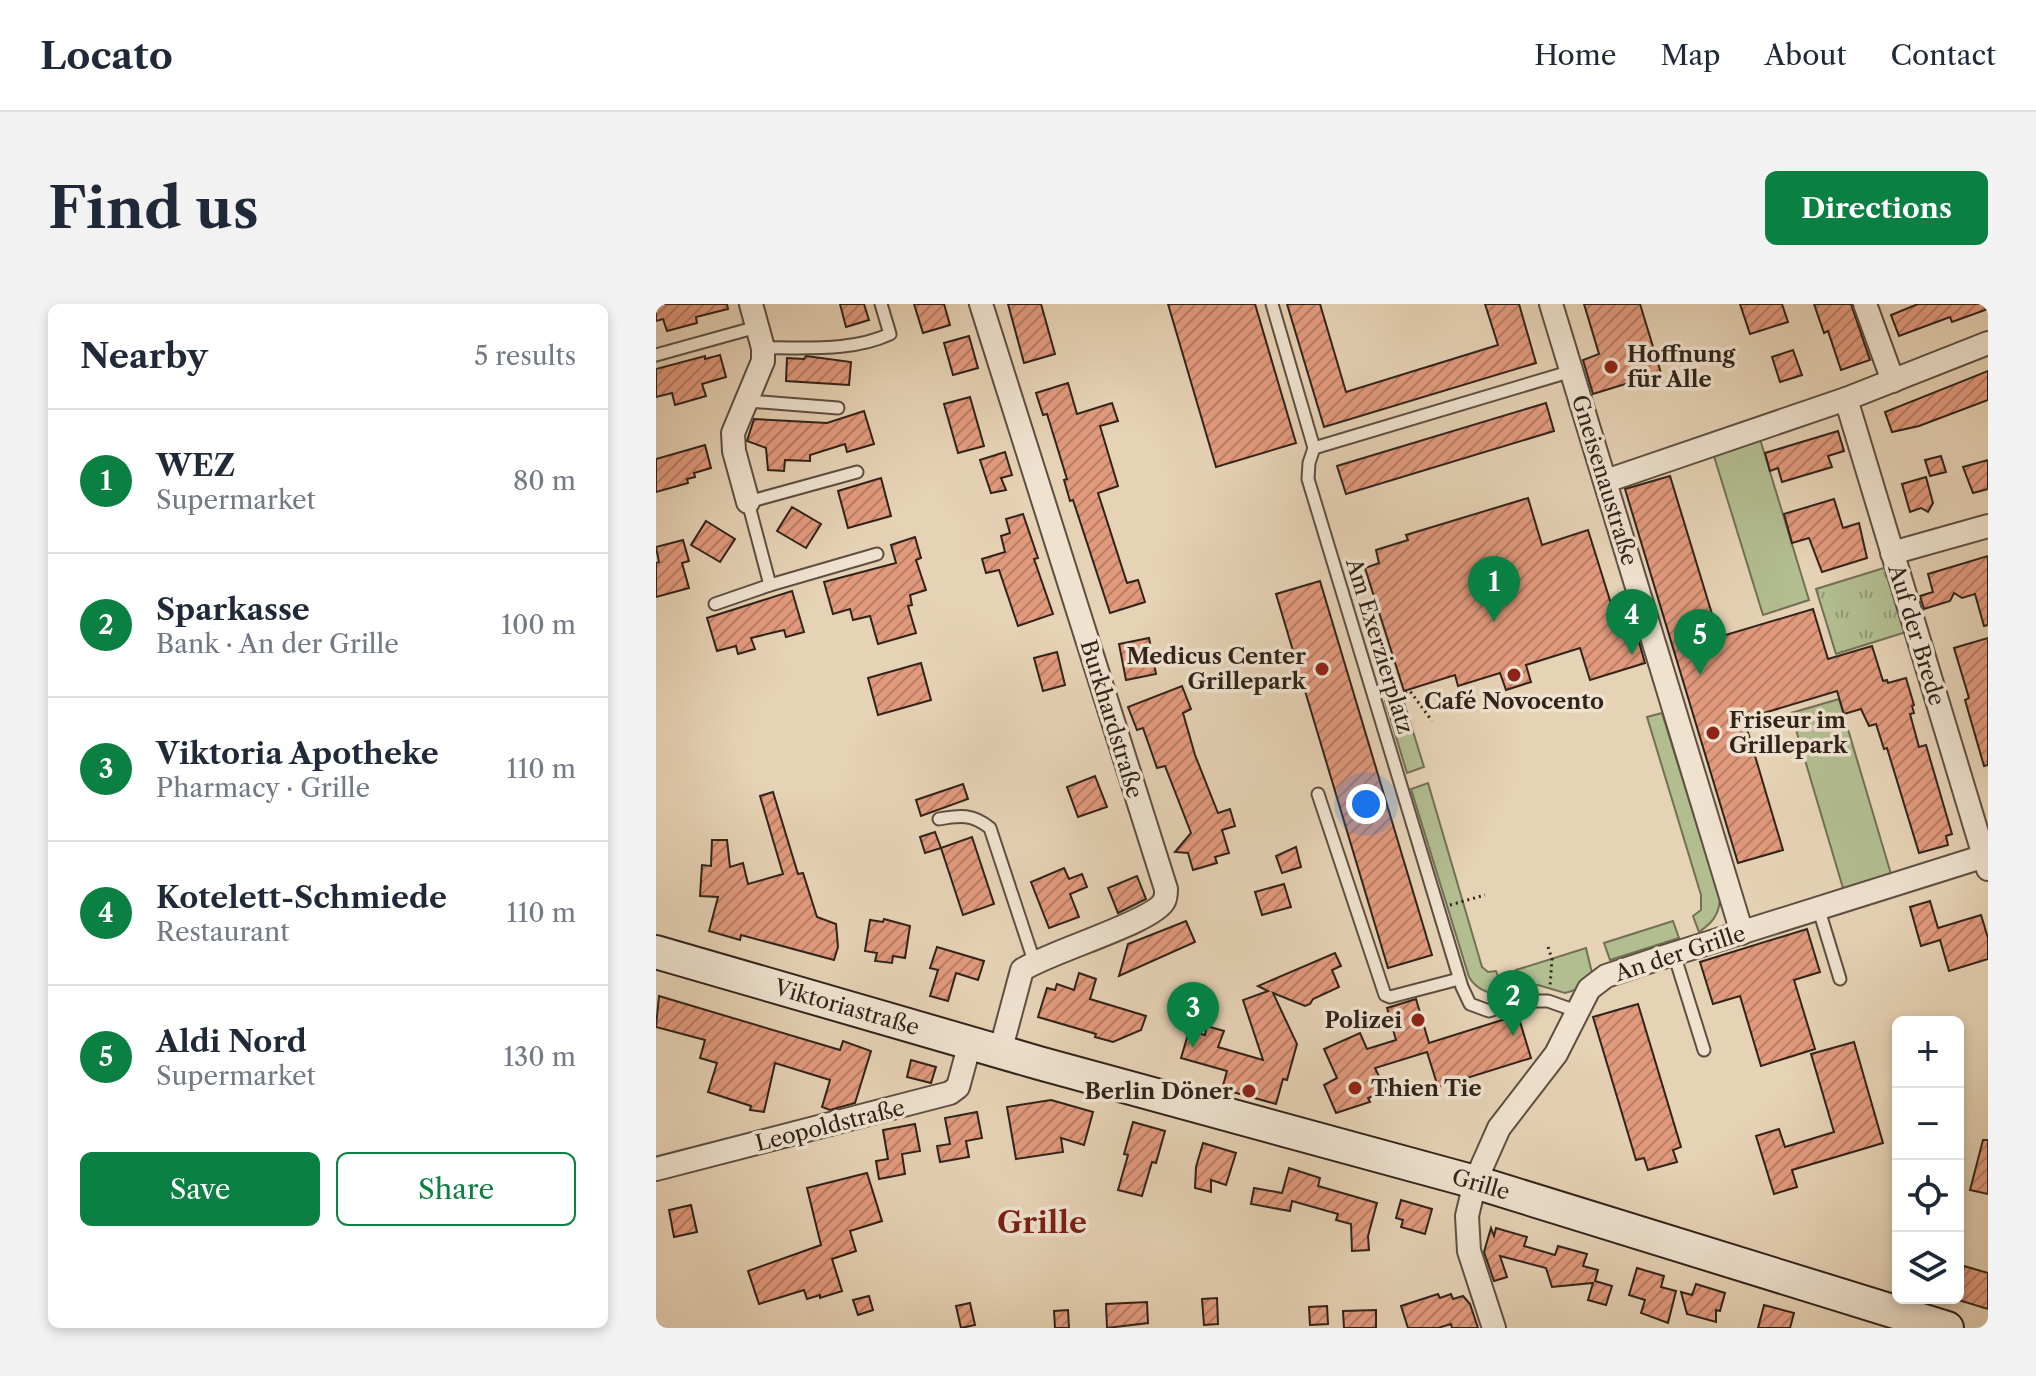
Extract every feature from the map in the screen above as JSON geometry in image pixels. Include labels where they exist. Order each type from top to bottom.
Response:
[{"type":"main road","name":"Viktoriastraße","points":[[656,952],[1039,1063]]},
{"type":"main road","name":"Grille","points":[[1039,1063],[1475,1182],[1928,1315]]},
{"type":"street","points":[[748,502],[734,451],[733,433],[763,361],[751,304]]},
{"type":"street","name":"Burkhardstraße","points":[[981,304],[1166,889],[1165,900],[1158,909],[1104,935],[1034,961]]},
{"type":"street","name":"Gneisenaustraße","points":[[1551,304],[1742,933]]},
{"type":"street","points":[[1865,304],[1893,381]]},
{"type":"street","points":[[1606,481],[1846,399],[1988,343]]},
{"type":"street","name":"Auf der Brede","points":[[1846,399],[1986,861]]},
{"type":"street","points":[[1892,553],[1988,526]]},
{"type":"street","name":"An der Grille","points":[[1494,1328],[1469,1251],[1467,1216],[1475,1182],[1499,1128],[1556,1054],[1589,989],[1606,976],[1818,907],[1986,861]]},
{"type":"street","points":[[985,1048],[1022,970],[1034,961]]},
{"type":"street","name":"Leopoldstraße","points":[[656,1169],[950,1093],[958,1087],[985,1048]]},
{"type":"lane","points":[[656,355],[760,338],[856,345],[890,334],[881,304]]},
{"type":"lane","points":[[1272,304],[1314,448],[1572,371]]},
{"type":"lane","points":[[748,401],[838,408]]},
{"type":"lane","name":"Am Exerzierplatz","points":[[1314,448],[1308,479],[1459,979],[1470,1004],[1489,1011],[1518,1001],[1548,1001],[1579,1012]]},
{"type":"lane","points":[[770,585],[748,502],[857,472]]},
{"type":"lane","points":[[715,604],[877,554]]},
{"type":"lane","points":[[1318,794],[1385,995],[1390,997],[1459,979]]},
{"type":"lane","points":[[939,819],[960,815],[978,818],[990,828],[1034,961]]},
{"type":"lane","points":[[1818,907],[1840,979]]},
{"type":"lane","points":[[1674,954],[1704,1050]]},
{"type":"path","points":[[1376,701],[1410,691],[1432,721]]},
{"type":"path","points":[[1439,908],[1485,895]]},
{"type":"path","points":[[1548,947],[1552,959],[1548,1001]]},
{"type":"green space","points":[[1760,439],[1809,600],[1763,615],[1713,453]]},
{"type":"green space","points":[[1887,567],[1906,632],[1836,654],[1816,589]]},
{"type":"green space","points":[[1402,696],[1424,767],[1407,773],[1385,701]]},
{"type":"green space","points":[[1839,699],[1891,874],[1843,888],[1791,713]]},
{"type":"green space","points":[[1662,713],[1720,899],[1714,918],[1699,932],[1693,916],[1701,910],[1701,895],[1647,717]]},
{"type":"green space","points":[[1428,783],[1482,967],[1488,972],[1496,971],[1504,994],[1484,990],[1469,977],[1411,789]]},
{"type":"green space","points":[[1673,921],[1679,938],[1610,960],[1604,943]]},
{"type":"green space","points":[[1586,948],[1592,973],[1575,990],[1565,993],[1538,985],[1523,988],[1516,970]]},
{"type":"building","points":[[656,304],[727,304],[728,309],[696,317],[697,323],[667,331],[663,319],[656,321]]},
{"type":"building","points":[[840,304],[864,304],[869,320],[846,327]]},
{"type":"building","points":[[914,304],[944,304],[950,325],[923,333]]},
{"type":"building","points":[[1008,304],[1041,304],[1055,354],[1024,363]]},
{"type":"building","points":[[1168,304],[1255,304],[1296,443],[1216,467]]},
{"type":"building","points":[[1287,304],[1320,304],[1346,392],[1498,345],[1485,304],[1519,304],[1536,363],[1324,427]]},
{"type":"building","points":[[1584,304],[1640,304],[1661,373],[1593,394],[1583,360],[1599,354]]},
{"type":"building","points":[[1740,304],[1782,304],[1788,322],[1750,334]]},
{"type":"building","points":[[1814,304],[1851,304],[1870,360],[1841,370],[1828,331],[1824,333]]},
{"type":"building","points":[[1918,304],[1988,304],[1988,309],[1952,322],[1950,317],[1899,336],[1891,315]]},
{"type":"building","points":[[969,336],[978,368],[953,375],[944,343]]},
{"type":"building","points":[[1793,350],[1802,375],[1780,382],[1772,357]]},
{"type":"building","points":[[720,355],[726,377],[702,384],[706,396],[675,405],[672,393],[656,397],[656,369]]},
{"type":"building","points":[[806,356],[851,362],[849,385],[786,381],[787,358],[804,359]]},
{"type":"building","points":[[1988,371],[1988,400],[1919,426],[1892,432],[1885,412]]},
{"type":"building","points":[[1068,383],[1077,414],[1112,403],[1118,421],[1100,426],[1118,486],[1098,493],[1127,583],[1138,580],[1145,602],[1110,613],[1073,500],[1070,501],[1064,480],[1067,479],[1047,414],[1043,415],[1036,393]]},
{"type":"building","points":[[970,397],[984,446],[958,453],[944,404]]},
{"type":"building","points":[[1546,403],[1554,431],[1346,494],[1337,466]]},
{"type":"building","points":[[864,411],[874,444],[847,452],[845,444],[810,455],[810,461],[785,460],[784,471],[768,470],[766,448],[747,441],[754,419],[827,423]]},
{"type":"building","points":[[1838,431],[1844,451],[1828,456],[1832,467],[1782,482],[1778,468],[1770,471],[1765,453]]},
{"type":"building","points":[[705,445],[711,468],[694,473],[695,477],[687,479],[688,483],[656,492],[656,459]]},
{"type":"building","points":[[1005,452],[1012,475],[1001,478],[1006,490],[991,493],[980,460]]},
{"type":"building","points":[[1941,456],[1946,472],[1930,476],[1925,460]]},
{"type":"building","points":[[1988,460],[1988,489],[1973,493],[1963,467]]},
{"type":"building","points":[[1670,476],[1719,637],[1813,609],[1828,659],[1872,646],[1883,681],[1887,680],[1888,683],[1906,678],[1914,705],[1914,713],[1910,714],[1919,747],[1926,745],[1952,834],[1946,836],[1948,845],[1919,853],[1887,748],[1884,749],[1876,724],[1869,726],[1861,709],[1844,714],[1837,691],[1744,719],[1783,850],[1738,863],[1625,489]]},
{"type":"building","points":[[1926,477],[1933,503],[1928,512],[1921,508],[1910,512],[1902,484]]},
{"type":"building","points":[[881,478],[891,516],[848,528],[838,491]]},
{"type":"building","points":[[1528,498],[1542,545],[1588,530],[1618,626],[1633,621],[1645,663],[1590,680],[1580,648],[1526,665],[1531,682],[1506,690],[1500,673],[1458,686],[1455,675],[1404,691],[1365,568],[1379,563],[1376,550],[1408,540],[1406,535]]},
{"type":"building","points":[[1834,499],[1843,528],[1859,523],[1867,558],[1822,572],[1809,538],[1792,543],[1784,514]]},
{"type":"building","points":[[792,507],[821,524],[806,548],[777,531]]},
{"type":"building","points":[[1023,514],[1053,614],[1018,626],[999,570],[986,573],[982,559],[1005,552],[1001,536],[1010,533],[1006,519]]},
{"type":"building","points":[[706,521],[735,539],[720,562],[691,545]]},
{"type":"building","points":[[915,537],[921,558],[916,560],[926,590],[910,595],[912,605],[908,606],[916,633],[878,644],[870,616],[853,620],[850,609],[833,614],[824,582],[896,563],[891,545]]},
{"type":"building","points":[[683,540],[689,561],[682,563],[689,588],[656,597],[656,563],[659,562],[656,547]]},
{"type":"building","points":[[1988,556],[1988,625],[1984,626],[1975,594],[1962,598],[1954,593],[1950,601],[1924,609],[1920,596],[1933,592],[1928,574]]},
{"type":"building","points":[[1320,581],[1432,955],[1388,968],[1276,594]]},
{"type":"building","points":[[792,591],[804,632],[786,637],[784,630],[751,638],[755,649],[738,654],[736,646],[717,651],[707,618]]},
{"type":"building","points":[[1149,638],[1156,674],[1126,680],[1119,644]]},
{"type":"building","points":[[1988,638],[1988,765],[1984,766],[1954,648]]},
{"type":"building","points":[[1057,652],[1065,685],[1043,691],[1034,658]]},
{"type":"building","points":[[921,663],[931,700],[878,715],[868,678]]},
{"type":"building","points":[[1182,686],[1191,709],[1183,713],[1195,755],[1218,813],[1230,809],[1235,826],[1222,830],[1229,853],[1215,857],[1217,863],[1193,870],[1188,853],[1175,852],[1191,833],[1165,766],[1157,768],[1143,728],[1137,730],[1128,707]]},
{"type":"building","points":[[1095,776],[1107,807],[1078,817],[1067,787]]},
{"type":"building","points":[[963,784],[968,799],[921,816],[916,800]]},
{"type":"building","points":[[773,792],[798,874],[803,873],[817,917],[836,924],[838,947],[834,960],[741,935],[740,940],[709,931],[718,897],[700,896],[702,865],[711,866],[712,840],[727,840],[730,867],[743,863],[748,884],[783,874],[760,796]]},
{"type":"building","points":[[935,832],[941,848],[925,853],[920,837]]},
{"type":"building","points":[[972,837],[994,904],[963,915],[941,848]]},
{"type":"building","points":[[1296,847],[1301,867],[1282,873],[1276,856]]},
{"type":"building","points":[[1064,868],[1069,879],[1082,874],[1087,887],[1070,894],[1079,917],[1049,928],[1031,882]]},
{"type":"building","points":[[1137,876],[1146,899],[1118,913],[1108,888]]},
{"type":"building","points":[[1284,884],[1291,907],[1262,915],[1255,892]]},
{"type":"building","points":[[1930,901],[1938,928],[1981,915],[1988,938],[1988,959],[1949,971],[1940,940],[1921,946],[1910,907]]},
{"type":"building","points":[[884,919],[910,926],[905,958],[893,956],[892,963],[875,961],[877,953],[865,951],[870,920],[883,922]]},
{"type":"building","points":[[1186,921],[1195,942],[1119,976],[1128,944]]},
{"type":"building","points":[[1807,929],[1820,972],[1794,980],[1815,1049],[1761,1066],[1740,996],[1713,1004],[1700,962]]},
{"type":"building","points":[[937,947],[984,961],[978,980],[956,973],[948,1001],[930,996],[938,970],[930,968]]},
{"type":"building","points":[[1335,953],[1341,966],[1332,970],[1339,987],[1305,1006],[1273,993],[1297,1044],[1287,1080],[1283,1079],[1276,1104],[1222,1089],[1227,1071],[1181,1058],[1189,1031],[1205,1035],[1207,1026],[1224,1031],[1218,1047],[1263,1060],[1243,1000],[1268,991],[1258,986]]},
{"type":"building","points":[[1079,973],[1096,979],[1090,999],[1146,1016],[1141,1030],[1113,1042],[1038,1017],[1047,988],[1055,990],[1057,984],[1074,990]]},
{"type":"building","points":[[659,996],[840,1050],[843,1041],[871,1051],[855,1103],[830,1110],[822,1107],[830,1080],[775,1063],[764,1112],[750,1110],[751,1106],[708,1092],[717,1063],[700,1058],[705,1040],[656,1027]]},
{"type":"building","points":[[1416,999],[1429,1043],[1518,1015],[1531,1058],[1438,1087],[1427,1052],[1375,1068],[1386,1091],[1368,1098],[1370,1102],[1336,1113],[1324,1085],[1337,1078],[1324,1049],[1360,1033],[1367,1049],[1396,1040],[1387,1008]]},
{"type":"building","points":[[1638,1004],[1681,1147],[1673,1150],[1677,1162],[1648,1170],[1644,1158],[1636,1160],[1593,1017]]},
{"type":"building","points":[[1854,1042],[1883,1143],[1792,1170],[1797,1187],[1774,1194],[1756,1136],[1779,1129],[1785,1147],[1834,1132],[1811,1054]]},
{"type":"building","points":[[911,1060],[936,1067],[931,1083],[907,1077]]},
{"type":"building","points":[[1051,1100],[1093,1112],[1084,1145],[1061,1138],[1063,1152],[1016,1159],[1007,1107]]},
{"type":"building","points":[[977,1112],[982,1138],[966,1141],[969,1157],[940,1162],[937,1146],[950,1144],[945,1118]]},
{"type":"building","points":[[1133,1122],[1165,1131],[1142,1196],[1118,1190]]},
{"type":"building","points":[[915,1124],[920,1151],[902,1154],[905,1174],[879,1179],[876,1161],[888,1159],[883,1130]]},
{"type":"building","points":[[1983,1140],[1988,1140],[1988,1194],[1970,1190]]},
{"type":"building","points":[[1203,1143],[1236,1153],[1226,1185],[1211,1180],[1211,1192],[1195,1188],[1196,1167]]},
{"type":"building","points":[[1289,1168],[1320,1178],[1318,1186],[1377,1203],[1368,1236],[1369,1250],[1352,1251],[1351,1224],[1336,1220],[1338,1214],[1292,1201],[1290,1211],[1251,1204],[1254,1188],[1282,1193]]},
{"type":"building","points":[[867,1173],[882,1221],[850,1231],[856,1251],[832,1259],[842,1291],[807,1299],[804,1290],[759,1304],[748,1271],[821,1245],[807,1188]]},
{"type":"building","points":[[1401,1200],[1432,1209],[1425,1234],[1401,1227],[1403,1220],[1396,1218]]},
{"type":"building","points":[[691,1205],[697,1232],[674,1237],[669,1210]]},
{"type":"building","points":[[1491,1228],[1494,1236],[1496,1228],[1527,1237],[1524,1246],[1555,1255],[1558,1246],[1587,1254],[1583,1266],[1598,1270],[1595,1281],[1612,1286],[1606,1305],[1588,1300],[1593,1283],[1552,1287],[1546,1268],[1500,1256],[1507,1277],[1494,1281],[1484,1252]]},
{"type":"building","points":[[1964,1266],[1988,1273],[1988,1309],[1964,1302]]},
{"type":"building","points":[[1637,1268],[1664,1276],[1661,1287],[1676,1291],[1668,1323],[1641,1313],[1645,1300],[1629,1295]]},
{"type":"building","points":[[1696,1284],[1725,1293],[1720,1311],[1716,1310],[1716,1322],[1687,1314],[1681,1292],[1692,1295]]},
{"type":"building","points":[[1438,1294],[1440,1298],[1451,1294],[1453,1299],[1463,1296],[1470,1304],[1478,1328],[1452,1328],[1451,1324],[1438,1328],[1408,1328],[1401,1306]]},
{"type":"building","points":[[869,1296],[873,1310],[858,1315],[853,1300]]},
{"type":"building","points":[[1217,1298],[1218,1324],[1204,1325],[1202,1299]]},
{"type":"building","points":[[1147,1302],[1148,1323],[1107,1328],[1106,1304]]},
{"type":"building","points":[[970,1303],[975,1325],[961,1328],[956,1306]]},
{"type":"building","points":[[1764,1305],[1794,1313],[1790,1328],[1758,1328]]},
{"type":"building","points":[[1327,1306],[1328,1324],[1310,1325],[1309,1307]]},
{"type":"building","points":[[1068,1310],[1069,1328],[1055,1328],[1054,1311]]},
{"type":"building","points":[[1376,1310],[1376,1328],[1344,1328],[1343,1311]]},
{"type":"place","name":"Hoffnung für Alle","points":[[1611,367]]},
{"type":"place","name":"WEZ","points":[[1494,622]]},
{"type":"place","name":"Kotelett-Schmiede","points":[[1632,655]]},
{"type":"place","name":"Medicus Center Grillepark","points":[[1322,669]]},
{"type":"place","name":"Café Novocento","points":[[1514,675]]},
{"type":"place","name":"Aldi Nord","points":[[1700,675]]},
{"type":"place","name":"Friseur im Grillepark","points":[[1713,733]]},
{"type":"place","name":"Polizei","points":[[1418,1020]]},
{"type":"place","name":"Sparkasse","points":[[1513,1036]]},
{"type":"place","name":"Viktoria Apotheke","points":[[1193,1048]]},
{"type":"place","name":"Thien Tie","points":[[1355,1088]]},
{"type":"place","name":"Berlin Döner","points":[[1249,1091]]},
{"type":"district","name":"Grille","points":[[1042,1223]]}]
